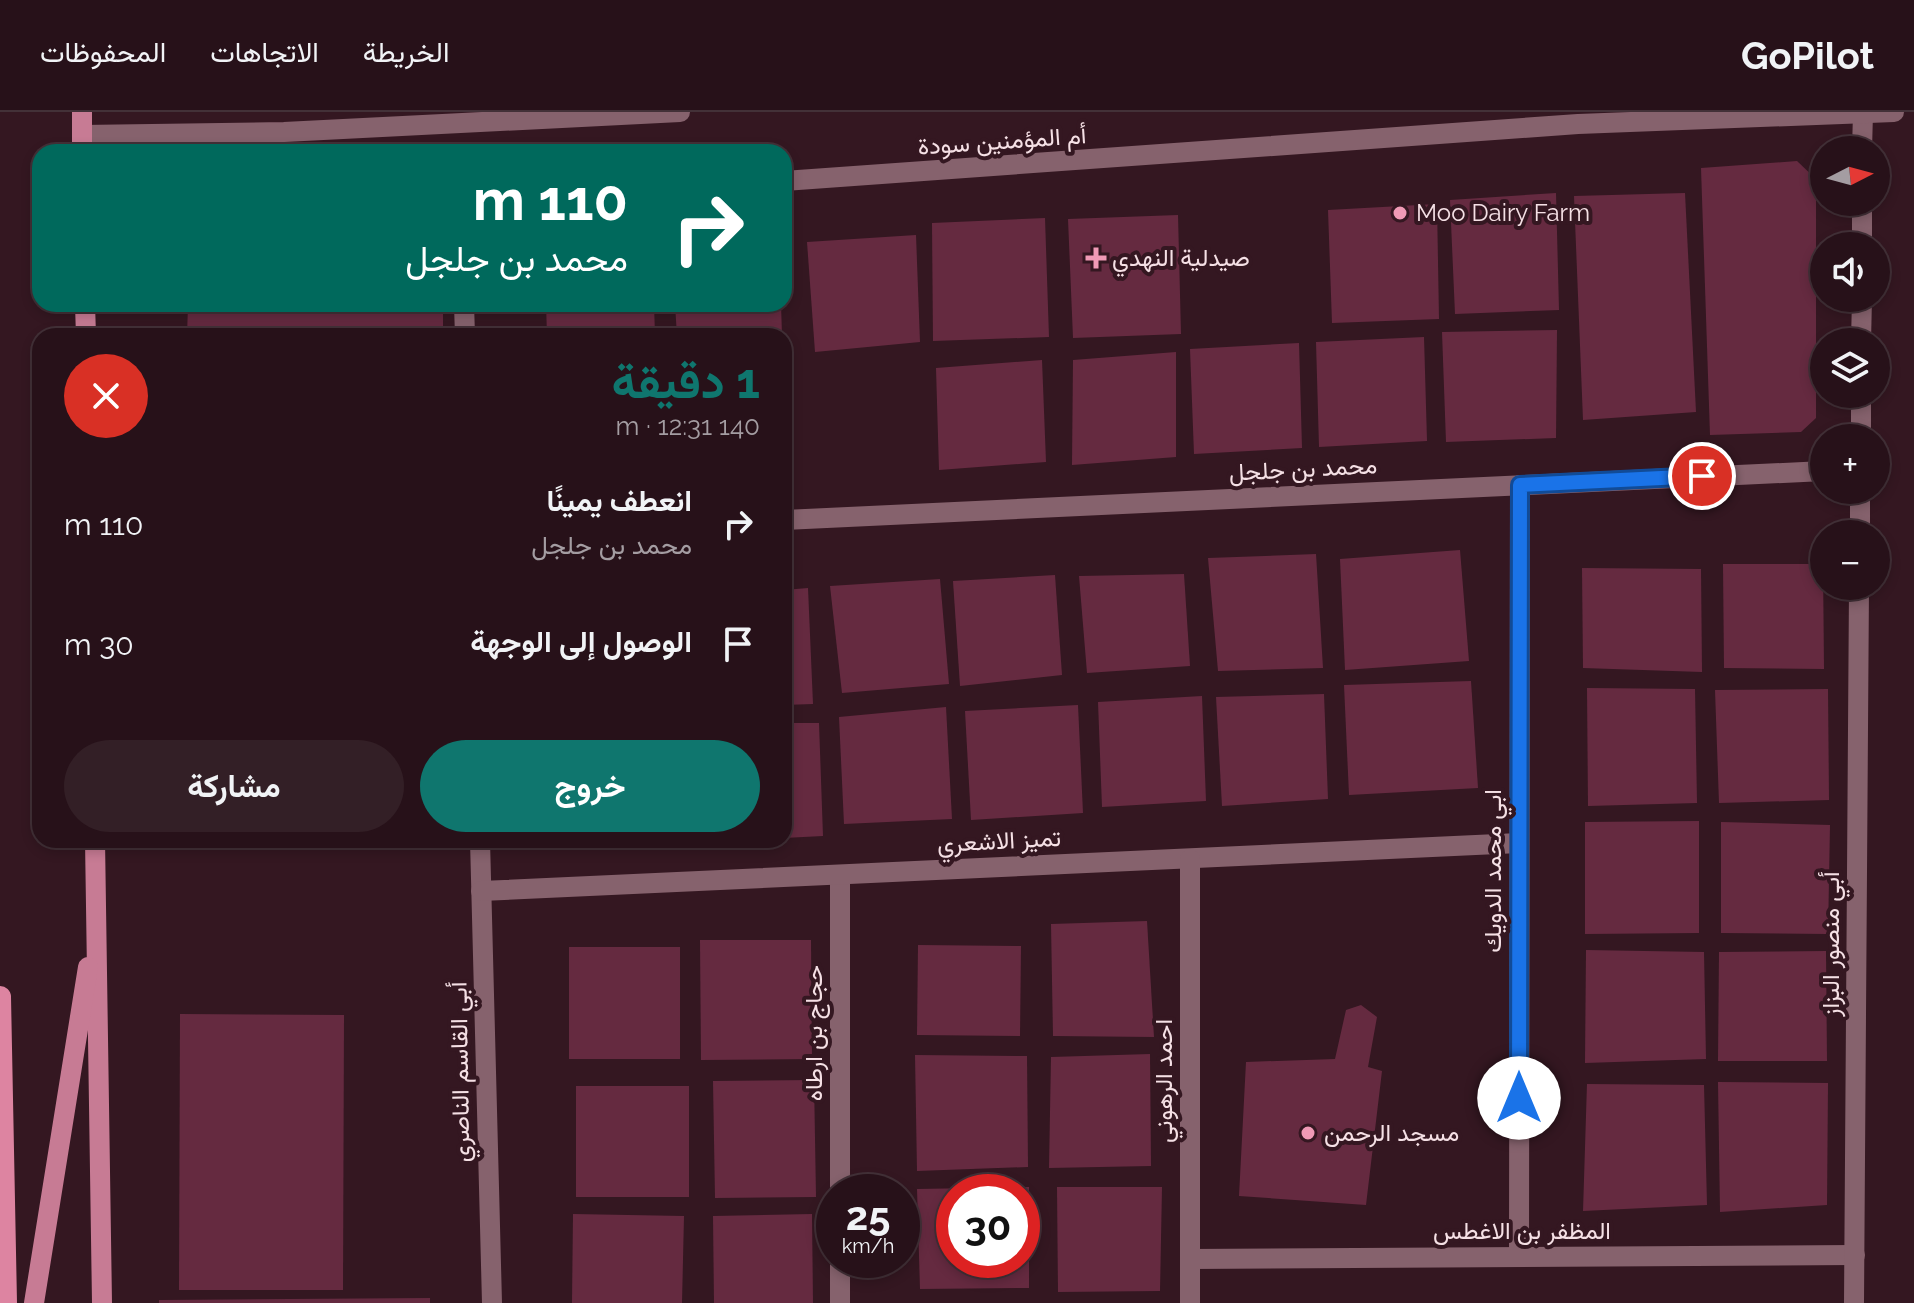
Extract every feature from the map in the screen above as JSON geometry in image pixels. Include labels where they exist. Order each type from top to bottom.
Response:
[{"type":"highway","points":[[0,997],[6,1303]]},
{"type":"main road","points":[[82,112],[82,144]]},
{"type":"main road","points":[[95,848],[102,1303]]},
{"type":"main road","points":[[34,1303],[96,915]]},
{"type":"street","points":[[82,144],[680,112]]},
{"type":"street","name":"أم المؤمنين سودة","points":[[792,180],[1578,124],[1894,112]]},
{"type":"street","points":[[1862,136],[1863,113]]},
{"type":"street","name":"محمد بن جلجل","points":[[792,520],[1810,472]]},
{"type":"street","name":"ابي محمد الدويك","points":[[1519,1257],[1520,485]]},
{"type":"street","name":"أبي منصور البزاز","points":[[1854,1303],[1859,600]]},
{"type":"street","name":"تميز الاشعري","points":[[481,891],[1519,843]]},
{"type":"street","name":"أبي القاسم الناصري","points":[[480,848],[492,1303]]},
{"type":"street","name":"احمد الرهوني","points":[[1190,859],[1190,1303]]},
{"type":"street","name":"حجاج بن ارطاه","points":[[840,875],[840,1174]]},
{"type":"street","name":"المظفر بن الاغطس","points":[[1190,1259],[1855,1255]]},
{"type":"street","points":[[840,1278],[840,1303]]},
{"type":"building","points":[[1797,161],[1810,173],[1810,216],[1816,216],[1816,232],[1810,232],[1810,312],[1816,312],[1816,328],[1810,328],[1810,408],[1816,408],[1816,418],[1801,432],[1710,435],[1701,168]]},
{"type":"building","points":[[1556,193],[1559,310],[1455,314],[1450,200]]},
{"type":"building","points":[[1685,193],[1696,412],[1583,420],[1574,196]]},
{"type":"building","points":[[1437,204],[1439,319],[1332,323],[1328,210]]},
{"type":"building","points":[[1178,215],[1181,334],[1073,338],[1068,219]]},
{"type":"building","points":[[1045,218],[1049,337],[933,341],[932,223]]},
{"type":"building","points":[[916,235],[920,342],[815,352],[807,242]]},
{"type":"building","points":[[188,312],[443,312],[443,328],[187,328]]},
{"type":"building","points":[[546,312],[654,312],[655,328],[547,328]]},
{"type":"building","points":[[676,312],[781,312],[782,328],[676,328]]},
{"type":"building","points":[[1557,330],[1556,438],[1446,442],[1442,332]]},
{"type":"building","points":[[1424,337],[1427,441],[1319,447],[1316,342]]},
{"type":"building","points":[[1299,343],[1302,448],[1194,454],[1190,349]]},
{"type":"building","points":[[1176,352],[1176,457],[1072,465],[1073,360]]},
{"type":"building","points":[[1042,360],[1046,462],[939,470],[936,368]]},
{"type":"building","points":[[1460,550],[1469,661],[1345,670],[1340,559]]},
{"type":"building","points":[[1316,554],[1323,668],[1218,671],[1208,558]]},
{"type":"building","points":[[1723,564],[1810,564],[1810,600],[1823,600],[1824,669],[1724,668]]},
{"type":"building","points":[[1582,568],[1701,569],[1702,672],[1583,668]]},
{"type":"building","points":[[1184,574],[1190,666],[1087,673],[1079,576]]},
{"type":"building","points":[[1055,575],[1062,675],[960,686],[953,581]]},
{"type":"building","points":[[940,579],[949,684],[842,693],[830,586]]},
{"type":"building","points":[[808,588],[813,704],[792,705],[792,589]]},
{"type":"building","points":[[1471,681],[1478,788],[1349,795],[1344,685]]},
{"type":"building","points":[[1587,688],[1695,689],[1697,803],[1588,806]]},
{"type":"building","points":[[1828,689],[1829,800],[1719,803],[1715,690]]},
{"type":"building","points":[[1324,694],[1328,799],[1222,806],[1216,697]]},
{"type":"building","points":[[1202,696],[1206,801],[1102,807],[1098,702]]},
{"type":"building","points":[[1078,705],[1083,813],[971,820],[965,711]]},
{"type":"building","points":[[946,707],[952,819],[844,824],[839,717]]},
{"type":"building","points":[[792,723],[819,723],[823,836],[792,838]]},
{"type":"building","points":[[1699,821],[1699,933],[1585,934],[1585,822]]},
{"type":"building","points":[[1721,822],[1830,825],[1828,934],[1721,933]]},
{"type":"building","points":[[1147,921],[1154,1037],[1053,1036],[1051,924]]},
{"type":"building","points":[[700,940],[811,940],[812,1059],[701,1060]]},
{"type":"building","points":[[918,945],[1021,946],[1020,1036],[917,1035]]},
{"type":"building","points":[[569,947],[680,947],[680,1059],[569,1059]]},
{"type":"building","points":[[1586,950],[1704,952],[1706,1059],[1585,1063]]},
{"type":"building","points":[[1826,951],[1827,1061],[1718,1061],[1719,952]]},
{"type":"building","name":"مسجد الرحمن","points":[[1361,1005],[1377,1017],[1368,1067],[1382,1071],[1366,1205],[1239,1196],[1246,1062],[1335,1059],[1346,1010]]},
{"type":"building","points":[[180,1014],[344,1015],[343,1290],[179,1290]]},
{"type":"building","points":[[1150,1054],[1151,1166],[1049,1168],[1051,1057]]},
{"type":"building","points":[[915,1055],[1027,1056],[1028,1167],[917,1171]]},
{"type":"building","points":[[814,1080],[816,1197],[715,1198],[713,1081]]},
{"type":"building","points":[[1718,1082],[1828,1083],[1827,1205],[1720,1212]]},
{"type":"building","points":[[1587,1084],[1704,1085],[1707,1205],[1583,1211]]},
{"type":"building","points":[[576,1086],[689,1086],[689,1197],[576,1197]]},
{"type":"building","points":[[1057,1187],[1162,1187],[1160,1291],[1058,1292]]},
{"type":"building","points":[[920,1189],[936,1189],[936,1278],[1029,1278],[1029,1288],[920,1289]]},
{"type":"building","points":[[573,1214],[684,1216],[682,1303],[572,1303]]},
{"type":"building","points":[[812,1214],[813,1303],[714,1303],[713,1216]]},
{"type":"building","points":[[430,1298],[430,1303],[159,1303],[159,1300]]},
{"type":"place","name":"Moo Dairy Farm","points":[[1400,213]]},
{"type":"place","name":"صيدلية النهدي","points":[[1096,258]]},
{"type":"place","name":"مسجد الرحمن","points":[[1308,1133]]},
{"type":"route","points":[[1519,1098],[1520,485],[1702,476]]}]
